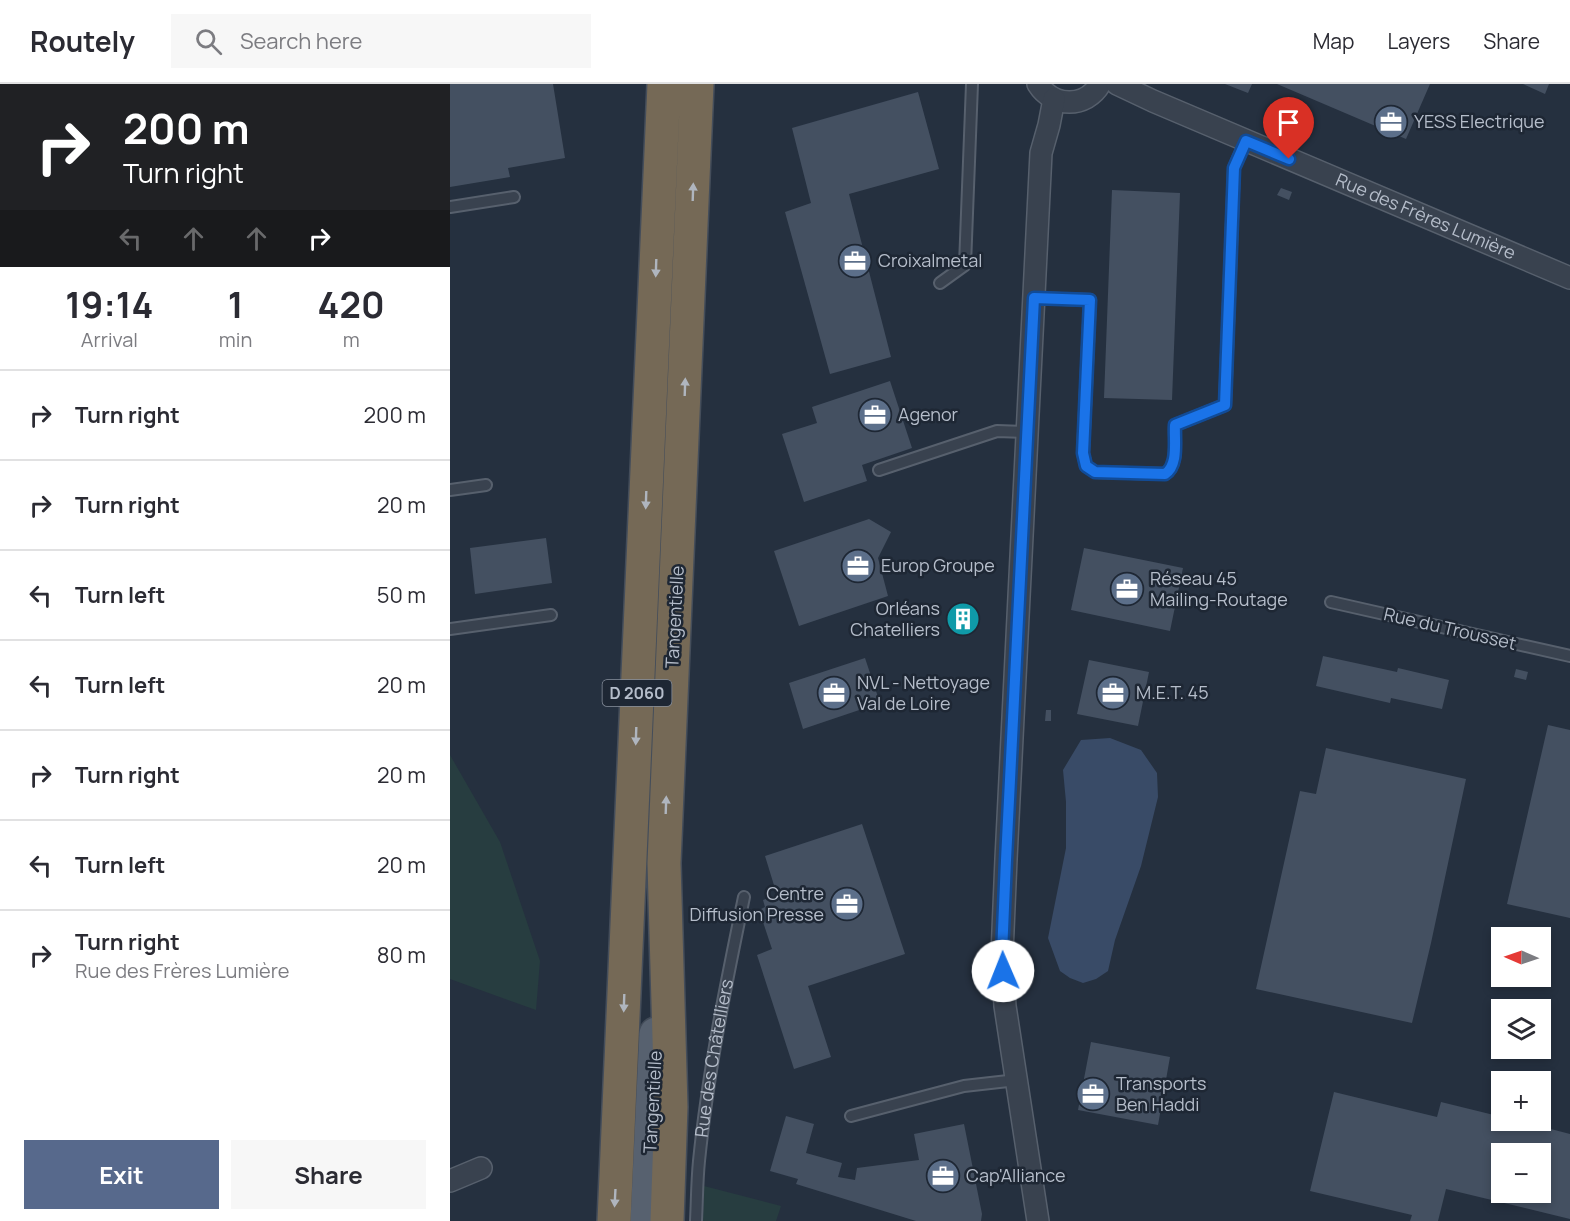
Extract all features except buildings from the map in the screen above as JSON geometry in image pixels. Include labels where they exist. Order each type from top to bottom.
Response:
[{"type":"highway","name":"Tangentielle","points":[[614,1221],[664,84]]},
{"type":"highway","name":"Tangentielle","points":[[664,863],[697,84]]},
{"type":"highway","points":[[664,863],[671,1107],[667,1221]]},
{"type":"main road","name":"Tangentielle","points":[[647,1221],[664,863]]},
{"type":"street","points":[[1038,84],[1054,99],[1066,102],[1077,102],[1088,97],[1097,90],[1100,84]]},
{"type":"street","name":"Rue des Frères Lumière","points":[[1117,84],[1570,278]]},
{"type":"street","points":[[1038,1221],[1005,1006],[1002,954],[1041,153],[1054,99]]},
{"type":"street","points":[[450,1181],[481,1168]]},
{"type":"lane","points":[[940,284],[965,265],[972,84]]},
{"type":"lane","points":[[1034,298],[1090,300],[1083,453],[1086,466],[1095,472],[1165,474],[1171,470],[1175,425],[1225,405],[1234,168],[1246,141]]},
{"type":"lane","points":[[450,207],[514,197]]},
{"type":"lane","points":[[879,470],[997,431],[1027,432]]},
{"type":"lane","points":[[450,490],[486,485]]},
{"type":"lane","name":"Rue du Trousset","points":[[1331,602],[1570,656]]},
{"type":"lane","points":[[450,629],[551,615]]},
{"type":"lane","name":"Rue des Châtelliers","points":[[696,1221],[699,1162],[710,1076],[744,897]]},
{"type":"lane","points":[[851,1116],[964,1086],[1017,1080]]},
{"type":"green space","points":[[450,755],[500,842],[540,961],[536,1010],[450,979]]},
{"type":"green space","points":[[704,1186],[781,1206],[776,1221],[703,1221]]},
{"type":"water","points":[[1110,738],[1141,750],[1157,773],[1158,797],[1141,866],[1115,940],[1108,971],[1096,979],[1083,983],[1060,971],[1048,938],[1066,848],[1063,770],[1081,740]]},
{"type":"place","name":"YESS Electrique","points":[[1391,122]]},
{"type":"place","name":"Croixalmetal","points":[[855,261]]},
{"type":"place","name":"Agenor","points":[[875,415]]},
{"type":"place","name":"Europ Groupe","points":[[858,566]]},
{"type":"place","name":"Réseau 45 Mailing-Routage","points":[[1127,589]]},
{"type":"place","name":"Orléans Chatelliers","points":[[963,619]]},
{"type":"place","name":"NVL - Nettoyage Val de Loire","points":[[834,693]]},
{"type":"place","name":"M.E.T. 45","points":[[1113,693]]},
{"type":"place","name":"Centre Diffusion Presse","points":[[847,904]]},
{"type":"place","name":"Transports Ben Haddi","points":[[1093,1094]]},
{"type":"place","name":"Cap'Alliance","points":[[943,1176]]},
{"type":"route","points":[[1003,971],[1006,860],[1034,298],[1090,300],[1083,453],[1086,466],[1095,472],[1165,474],[1171,470],[1173,464],[1175,425],[1225,405],[1234,168],[1246,141],[1289,159]]}]
